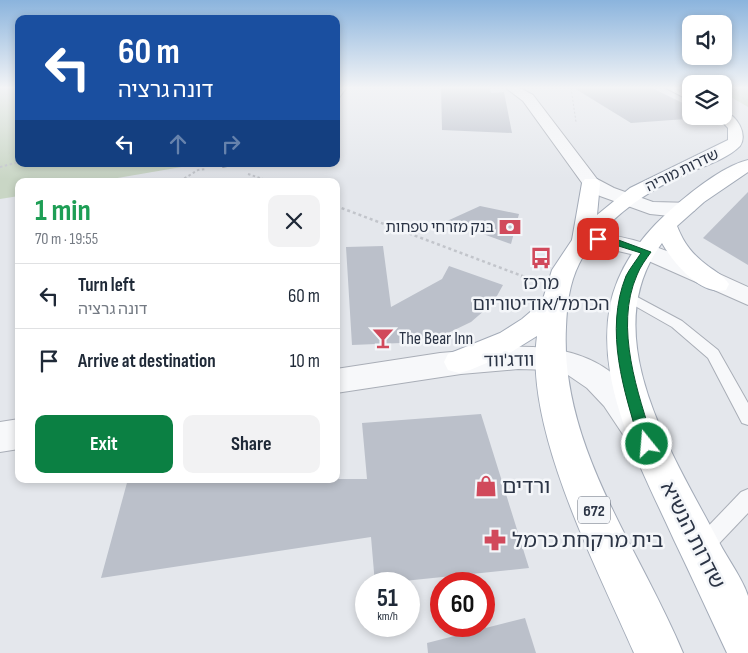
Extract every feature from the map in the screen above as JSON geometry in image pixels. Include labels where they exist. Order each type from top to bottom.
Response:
[{"type":"main road","name":"שדרות מוריה","points":[[626,200],[659,179],[734,143],[738,138],[732,122]]},
{"type":"main road","name":"שדרות מוריה","points":[[646,252],[667,226],[687,206],[712,186],[748,165]]},
{"type":"main road","points":[[584,240],[591,183]]},
{"type":"main road","name":"672","points":[[626,200],[584,240],[568,263],[553,306],[550,360],[558,410],[568,446],[589,500],[659,653]]},
{"type":"main road","points":[[667,226],[672,243],[683,257],[717,284]]},
{"type":"main road","name":"שדרות הנשיא","points":[[646,252],[632,275],[626,295],[622,325],[627,374],[647,444],[748,645]]},
{"type":"main road","points":[[459,362],[499,347],[534,324],[553,306]]},
{"type":"street","points":[[543,118],[591,183],[626,200],[660,210],[687,206]]},
{"type":"street","points":[[584,240],[610,240],[646,252],[748,297]]},
{"type":"street","name":"וודג'ווד","points":[[340,379],[459,362],[525,358],[567,362],[602,384],[618,398],[647,444]]},
{"type":"street","points":[[0,437],[15,435]]},
{"type":"lane","points":[[626,295],[677,324],[713,354],[748,418]]},
{"type":"lane","points":[[700,550],[748,500]]},
{"type":"path","points":[[0,167],[15,163]]},
{"type":"path","points":[[185,178],[198,170],[214,167]]},
{"type":"path","points":[[340,208],[538,282]]},
{"type":"green space","points":[[0,118],[15,118],[15,167],[182,167],[117,178],[15,178],[15,197],[0,199]]},
{"type":"building","points":[[442,118],[509,118],[512,133],[442,130]]},
{"type":"building","points":[[624,118],[682,118],[631,123]]},
{"type":"building","points":[[748,192],[748,265],[703,238]]},
{"type":"building","points":[[480,206],[519,214],[511,244],[447,221]]},
{"type":"building","points":[[383,246],[391,307],[442,279],[449,266],[503,285],[493,303],[471,322],[444,335],[401,343],[352,345],[346,247]]},
{"type":"building","points":[[481,414],[529,568],[490,572],[430,572],[430,578],[420,579],[420,572],[374,572],[371,537],[101,578],[127,483],[340,483],[340,479],[367,479],[362,423]]},
{"type":"building","points":[[525,618],[536,653],[428,653],[427,643],[451,637],[495,637],[495,626]]},
{"type":"place","name":"בנק מזרחי טפחות","points":[[510,227]]},
{"type":"place","name":"מרכז הכרמל/אודיטוריום","points":[[541,258]]},
{"type":"place","name":"The Bear Inn","points":[[383,338]]},
{"type":"place","name":"ורדים","points":[[486,486]]},
{"type":"place","name":"בית מרקחת כרמל","points":[[495,540]]},
{"type":"route","points":[[598,239],[610,240],[646,252],[632,275],[626,295],[622,325],[628,382],[647,444]]}]
